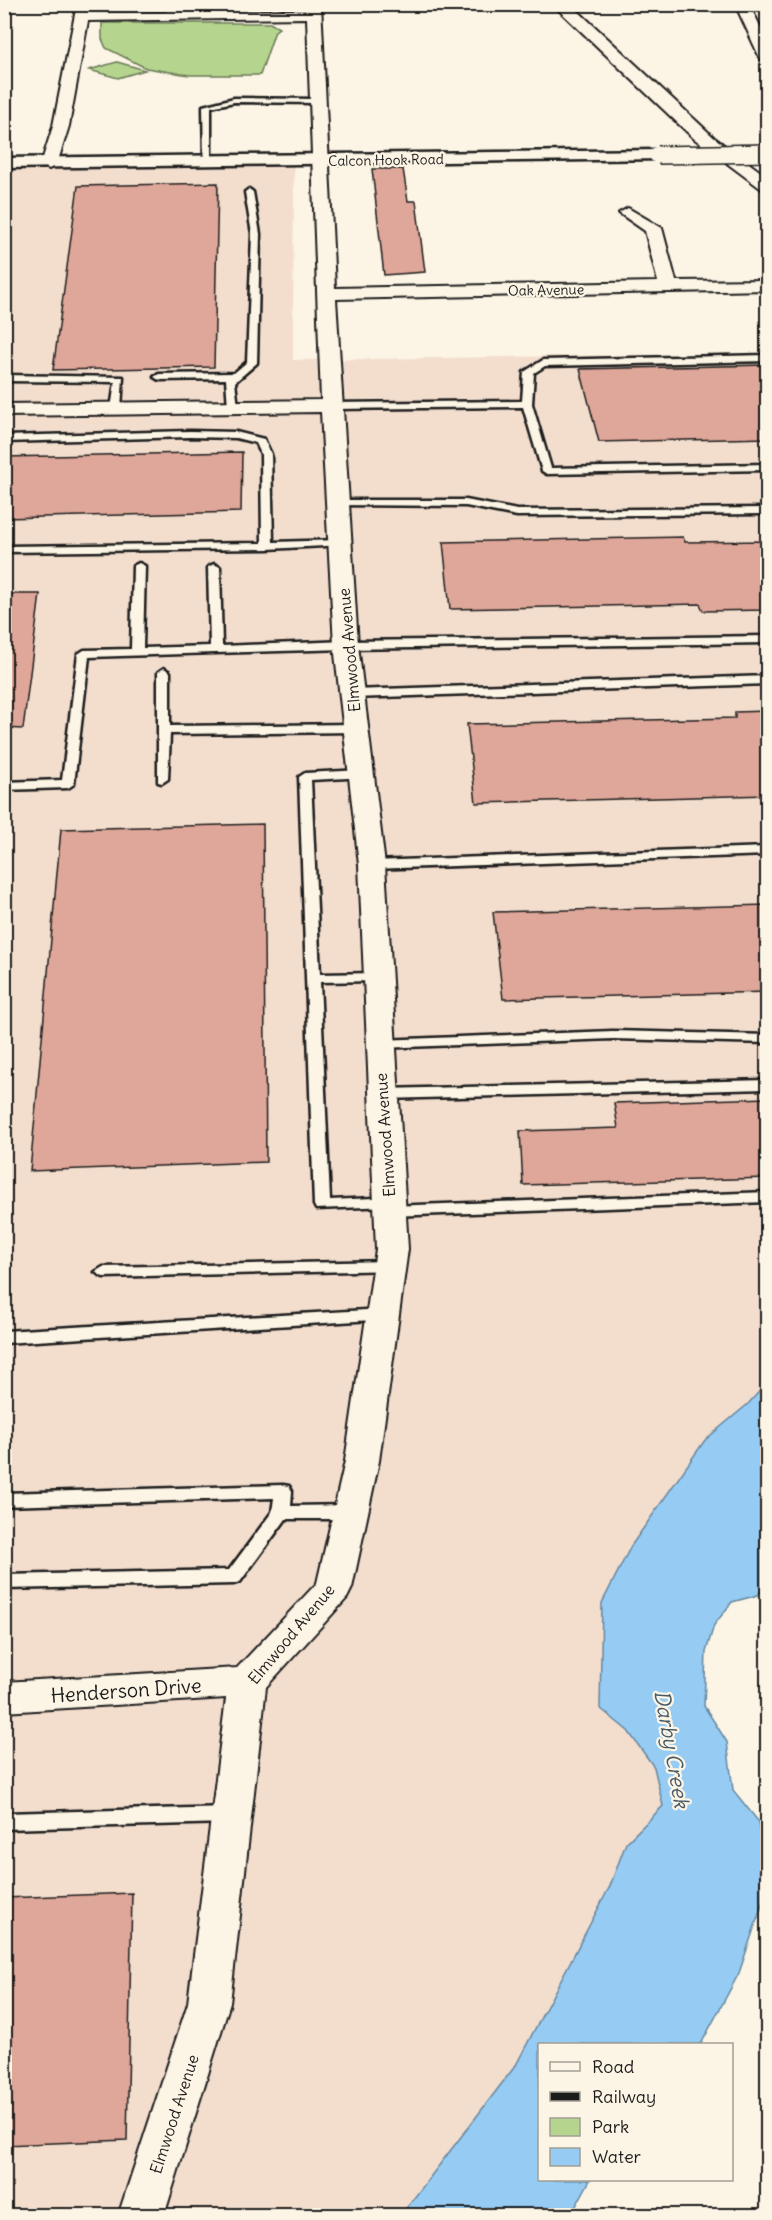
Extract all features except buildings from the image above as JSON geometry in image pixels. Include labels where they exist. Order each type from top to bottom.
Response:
[{"type":"street","points":[[742,4],[767,57]]},
{"type":"street","points":[[49,164],[61,126],[82,11],[177,16],[314,10]]},
{"type":"street","name":"Elmwood Avenue","points":[[141,2216],[209,2003],[247,1682],[334,1588],[362,1461],[392,1249],[372,865],[346,645],[337,503],[325,294],[314,10]]},
{"type":"street","name":"Calcon Hook Road","points":[[4,164],[768,153]]},
{"type":"street","points":[[628,213],[654,228],[668,287]]},
{"type":"street","name":"Oak Avenue","points":[[325,294],[768,285]]},
{"type":"street","points":[[4,410],[331,406]]},
{"type":"street","name":"Henderson Drive","points":[[4,1697],[247,1682]]},
{"type":"lane","points":[[207,162],[207,106],[234,100],[316,101]]},
{"type":"lane","points":[[232,407],[230,381],[252,363],[256,234],[249,192]]},
{"type":"lane","points":[[768,358],[543,363],[529,372],[527,404],[547,471],[768,466]]},
{"type":"lane","points":[[159,377],[236,376]]},
{"type":"lane","points":[[4,378],[120,379],[116,409]]},
{"type":"lane","points":[[331,406],[527,404]]},
{"type":"lane","points":[[4,439],[190,434],[236,435],[260,441],[266,454],[268,546]]},
{"type":"lane","points":[[337,503],[466,503],[518,513],[768,511]]},
{"type":"lane","points":[[4,549],[340,543]]},
{"type":"lane","points":[[137,652],[139,567]]},
{"type":"lane","points":[[214,567],[216,650]]},
{"type":"lane","points":[[4,786],[68,784],[84,654],[346,645],[768,639]]},
{"type":"lane","points":[[162,779],[164,672]]},
{"type":"lane","points":[[352,694],[768,680]]},
{"type":"lane","points":[[164,730],[356,728]]},
{"type":"lane","points":[[362,774],[305,777],[322,1204],[390,1206],[768,1197]]},
{"type":"lane","points":[[372,865],[768,851]]},
{"type":"lane","points":[[312,978],[377,976]]},
{"type":"lane","points":[[380,1044],[613,1035],[768,1039]]},
{"type":"lane","points":[[383,1094],[768,1084]]},
{"type":"lane","points":[[103,1272],[390,1266]]},
{"type":"lane","points":[[4,1337],[383,1316]]},
{"type":"lane","points":[[4,1500],[283,1491],[281,1513],[234,1577],[4,1582]]},
{"type":"lane","points":[[281,1513],[351,1512]]},
{"type":"lane","points":[[4,1821],[232,1815]]},
{"type":"shaded area","points":[[294,166],[293,360],[767,353],[767,1462],[692,1553],[699,1906],[541,2043],[538,2043],[538,2055],[508,2215],[5,2215],[4,170]]},
{"type":"green space","points":[[102,23],[270,23],[279,28],[275,31],[260,75],[189,75],[146,68],[106,48],[102,39]]},
{"type":"green space","points":[[117,62],[145,70],[118,78],[89,70]]},
{"type":"water","name":"Darby Creek","points":[[767,1383],[767,1583],[758,1595],[732,1602],[714,1625],[706,1652],[704,1706],[727,1742],[733,1790],[758,1821],[767,1890],[739,1973],[702,2043],[538,2043],[538,2181],[589,2181],[571,2215],[401,2215],[516,2065],[610,1886],[626,1843],[663,1806],[654,1767],[628,1731],[600,1708],[602,1603],[631,1546],[705,1440],[748,1404]]},
{"type":"railway","points":[[551,4],[693,139],[768,195]]},
{"type":"railway","points":[[572,4],[715,137],[768,176]]}]
